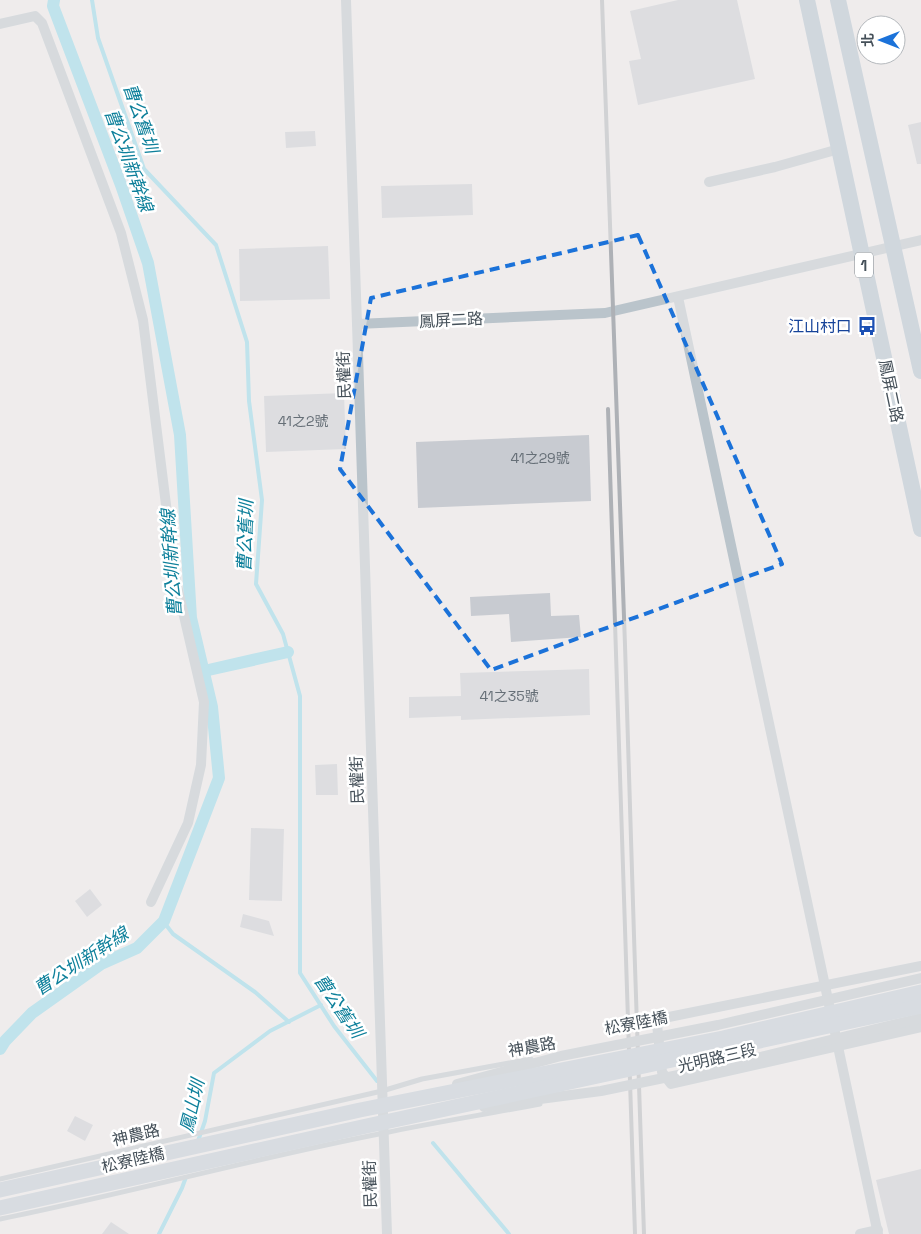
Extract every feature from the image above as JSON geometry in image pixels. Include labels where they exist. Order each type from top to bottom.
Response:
[{"type":"main road","name":"鳳屏二路","points":[[807,0],[921,529]]},
{"type":"main road","name":"鳳屏二路","points":[[838,0],[921,371]]},
{"type":"street","points":[[346,0],[357,324]]},
{"type":"street","points":[[0,24],[35,16],[42,23],[122,232],[143,320],[175,577],[204,702],[201,765],[188,823],[151,902]]},
{"type":"street","points":[[709,182],[776,167],[839,149]]},
{"type":"street","points":[[894,246],[921,240]]},
{"type":"street","name":"鳳屏二路","points":[[357,324],[605,313],[894,246]]},
{"type":"street","points":[[678,297],[878,1232],[860,1234]]},
{"type":"street","name":"民權街","points":[[357,324],[387,1234]]},
{"type":"street","name":"光明路三段","points":[[921,966],[659,1019],[657,1024],[662,1072],[672,1084],[921,1027]]},
{"type":"street","name":"松寮陸橋","points":[[360,1110],[560,1056],[718,1025],[921,978]]},
{"type":"street","name":"松寮陸橋","points":[[0,1190],[360,1110],[723,1038],[921,992]]},
{"type":"street","name":"松寮陸橋","points":[[0,1208],[362,1127],[921,1006]]},
{"type":"street","name":"松寮陸橋","points":[[362,1127],[540,1098],[601,1091],[736,1063],[921,1018]]},
{"type":"lane","name":"神農路","points":[[0,1179],[382,1091],[422,1080],[566,1053],[577,1061],[576,1090],[567,1098],[384,1132],[77,1204],[0,1219]]},
{"type":"highlighted area","points":[[638,235],[782,564],[491,670],[340,469],[371,298]]},
{"type":"building","points":[[678,0],[737,0],[755,79],[638,105],[629,61],[641,59],[630,11]]},
{"type":"building","points":[[921,122],[921,164],[917,164],[908,125]]},
{"type":"building","points":[[315,131],[316,146],[286,148],[285,132]]},
{"type":"building","points":[[472,184],[473,215],[382,218],[381,186]]},
{"type":"building","points":[[328,246],[330,299],[240,301],[239,249]]},
{"type":"building","points":[[344,393],[346,449],[266,452],[264,396]]},
{"type":"building","points":[[589,435],[591,501],[418,508],[416,442]]},
{"type":"building","points":[[550,593],[551,616],[579,615],[581,637],[511,642],[509,614],[471,616],[470,597]]},
{"type":"building","points":[[589,669],[590,715],[461,720],[461,716],[409,718],[409,697],[461,696],[460,673]]},
{"type":"building","points":[[337,764],[338,795],[316,795],[315,765]]},
{"type":"building","points":[[251,828],[284,829],[282,901],[249,900]]},
{"type":"building","points":[[90,889],[102,905],[87,917],[75,901]]},
{"type":"building","points":[[243,914],[269,921],[274,936],[240,927]]},
{"type":"building","points":[[75,1116],[93,1125],[85,1141],[67,1131]]},
{"type":"building","points":[[921,1169],[921,1234],[889,1234],[876,1180]]},
{"type":"building","points":[[111,1222],[129,1234],[102,1234]]},
{"type":"waterway","name":"曹公圳新幹線","points":[[0,1049],[5,1041],[32,1013],[101,964],[137,948],[164,921],[219,778],[212,707],[191,618],[180,435],[148,263],[121,185],[53,6],[54,0]]},
{"type":"waterway","name":"曹公舊圳","points":[[92,0],[98,38],[144,169],[216,245],[247,342],[249,401],[262,500],[256,584],[283,634],[300,696],[300,973],[334,1026],[377,1081]]},
{"type":"waterway","points":[[204,671],[288,652]]},
{"type":"waterway","points":[[163,921],[173,934],[255,992],[289,1022]]},
{"type":"waterway","name":"鳳山圳","points":[[198,1141],[205,1121],[214,1073],[270,1031],[321,1005]]},
{"type":"waterway","name":"曹公舊圳","points":[[433,1143],[509,1234]]},
{"type":"waterway","name":"鳳山圳","points":[[159,1234],[186,1177]]},
{"type":"railway","points":[[602,0],[644,1234]]},
{"type":"railway","points":[[608,409],[635,1234]]},
{"type":"place","name":"江山村口","points":[[867,326]]}]
